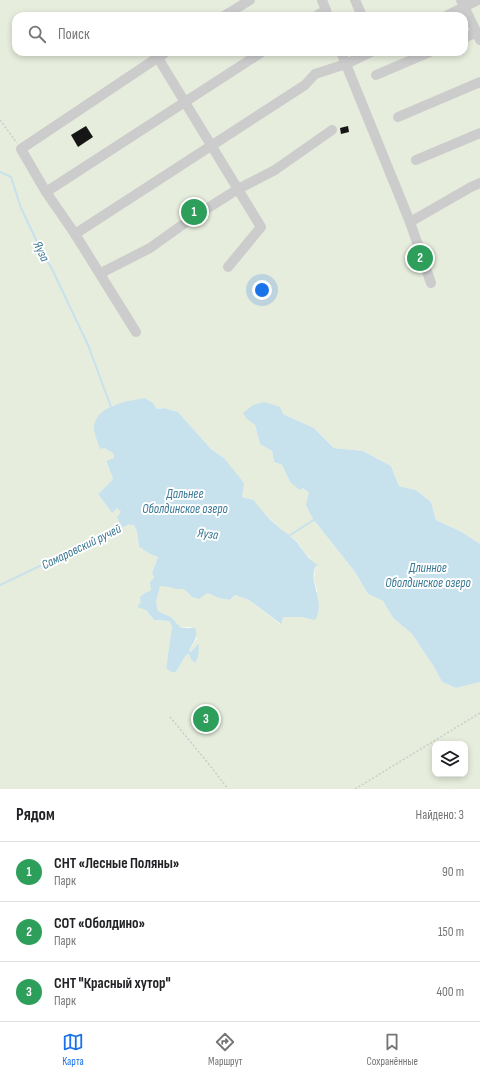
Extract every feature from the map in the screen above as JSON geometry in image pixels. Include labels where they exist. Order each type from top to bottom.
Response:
[{"type":"lane","points":[[230,12],[250,0]]},
{"type":"lane","points":[[355,0],[360,12]]},
{"type":"lane","points":[[451,12],[462,4],[478,0]]},
{"type":"lane","points":[[468,16],[478,36],[468,37]]},
{"type":"lane","points":[[136,332],[101,273],[46,192],[21,149],[160,56]]},
{"type":"lane","points":[[162,56],[185,103],[261,227],[228,267]]},
{"type":"lane","points":[[46,192],[256,56]]},
{"type":"lane","points":[[343,56],[410,222],[431,283]]},
{"type":"lane","points":[[75,234],[306,85],[315,74],[346,64],[363,56]]},
{"type":"lane","points":[[376,75],[421,56]]},
{"type":"lane","points":[[398,117],[480,82]]},
{"type":"lane","points":[[101,273],[150,248],[192,218],[238,189],[276,170],[332,130]]},
{"type":"lane","points":[[416,160],[480,133]]},
{"type":"lane","points":[[410,222],[480,183]]},
{"type":"path","points":[[0,120],[21,149]]},
{"type":"path","points":[[355,789],[480,713]]},
{"type":"path","points":[[170,717],[228,789]]},
{"type":"green space","points":[[0,0],[480,0],[480,544],[462,532],[436,520],[431,502],[416,490],[399,486],[391,466],[363,451],[334,448],[314,428],[283,414],[247,419],[255,425],[260,444],[272,451],[274,462],[282,465],[290,482],[303,488],[309,493],[313,519],[355,572],[368,594],[383,601],[393,618],[412,634],[442,682],[456,688],[480,682],[480,789],[0,789]],"holes":[[[145,398],[153,403],[157,409],[164,408],[178,412],[211,449],[224,458],[242,497],[254,500],[259,508],[284,532],[297,541],[304,553],[317,566],[315,567],[314,579],[317,591],[302,617],[283,617],[280,624],[249,600],[235,595],[230,600],[219,598],[207,593],[192,597],[184,588],[160,585],[156,602],[158,611],[171,617],[181,628],[190,627],[197,638],[189,651],[191,653],[197,645],[191,659],[190,654],[186,655],[176,672],[166,668],[172,626],[169,621],[154,620],[146,610],[145,593],[151,590],[154,578],[152,573],[158,557],[139,547],[137,532],[134,524],[126,524],[117,507],[112,513],[98,494],[113,479],[106,462],[114,458],[113,453],[104,448],[111,406]]]},
{"type":"water","name":"Дальнее Оболдинское озеро","points":[[145,398],[153,403],[157,409],[164,408],[178,412],[211,449],[224,458],[244,483],[242,497],[254,500],[268,517],[297,542],[306,555],[318,565],[315,567],[314,575],[319,606],[315,620],[302,617],[283,617],[281,624],[249,600],[235,595],[230,600],[219,598],[207,593],[199,599],[192,597],[184,589],[160,586],[156,602],[158,611],[171,617],[181,628],[195,628],[196,637],[189,651],[191,652],[197,645],[199,645],[198,657],[195,663],[189,654],[186,655],[176,672],[171,672],[166,668],[172,626],[169,621],[154,620],[146,610],[137,607],[141,602],[140,597],[151,590],[150,582],[154,578],[152,573],[158,557],[139,547],[137,532],[134,525],[126,524],[121,526],[117,517],[121,512],[117,508],[112,513],[98,494],[113,479],[106,461],[114,458],[113,453],[104,448],[100,449],[94,430],[96,420],[100,414],[114,405]]},
{"type":"water","name":"Длинное Оболдинское озеро","points":[[265,402],[280,407],[283,414],[314,428],[334,448],[363,451],[391,466],[399,486],[416,490],[431,502],[436,520],[462,532],[480,544],[480,682],[456,688],[442,682],[412,634],[393,618],[383,601],[368,594],[355,572],[313,519],[306,505],[309,493],[303,488],[300,490],[290,482],[282,465],[274,462],[272,451],[260,444],[255,425],[247,419],[243,413],[253,405]]},
{"type":"building","points":[[86,126],[93,137],[78,147],[71,135]]},
{"type":"building","points":[[348,126],[349,132],[341,134],[340,128]]},
{"type":"waterway","name":"Яуза","points":[[0,172],[11,177],[21,208],[88,345],[111,407]]},
{"type":"waterway","name":"Яуза","points":[[287,537],[315,519]]},
{"type":"waterway","name":"Самаровский ручей","points":[[0,585],[127,524]]},
{"type":"place","name":"СНТ «Лесные Поляны»","points":[[194,212]]},
{"type":"place","name":"СОТ «Оболдино»","points":[[420,258]]},
{"type":"place","name":"СНТ \"Красный хутор\"","points":[[206,719]]}]
